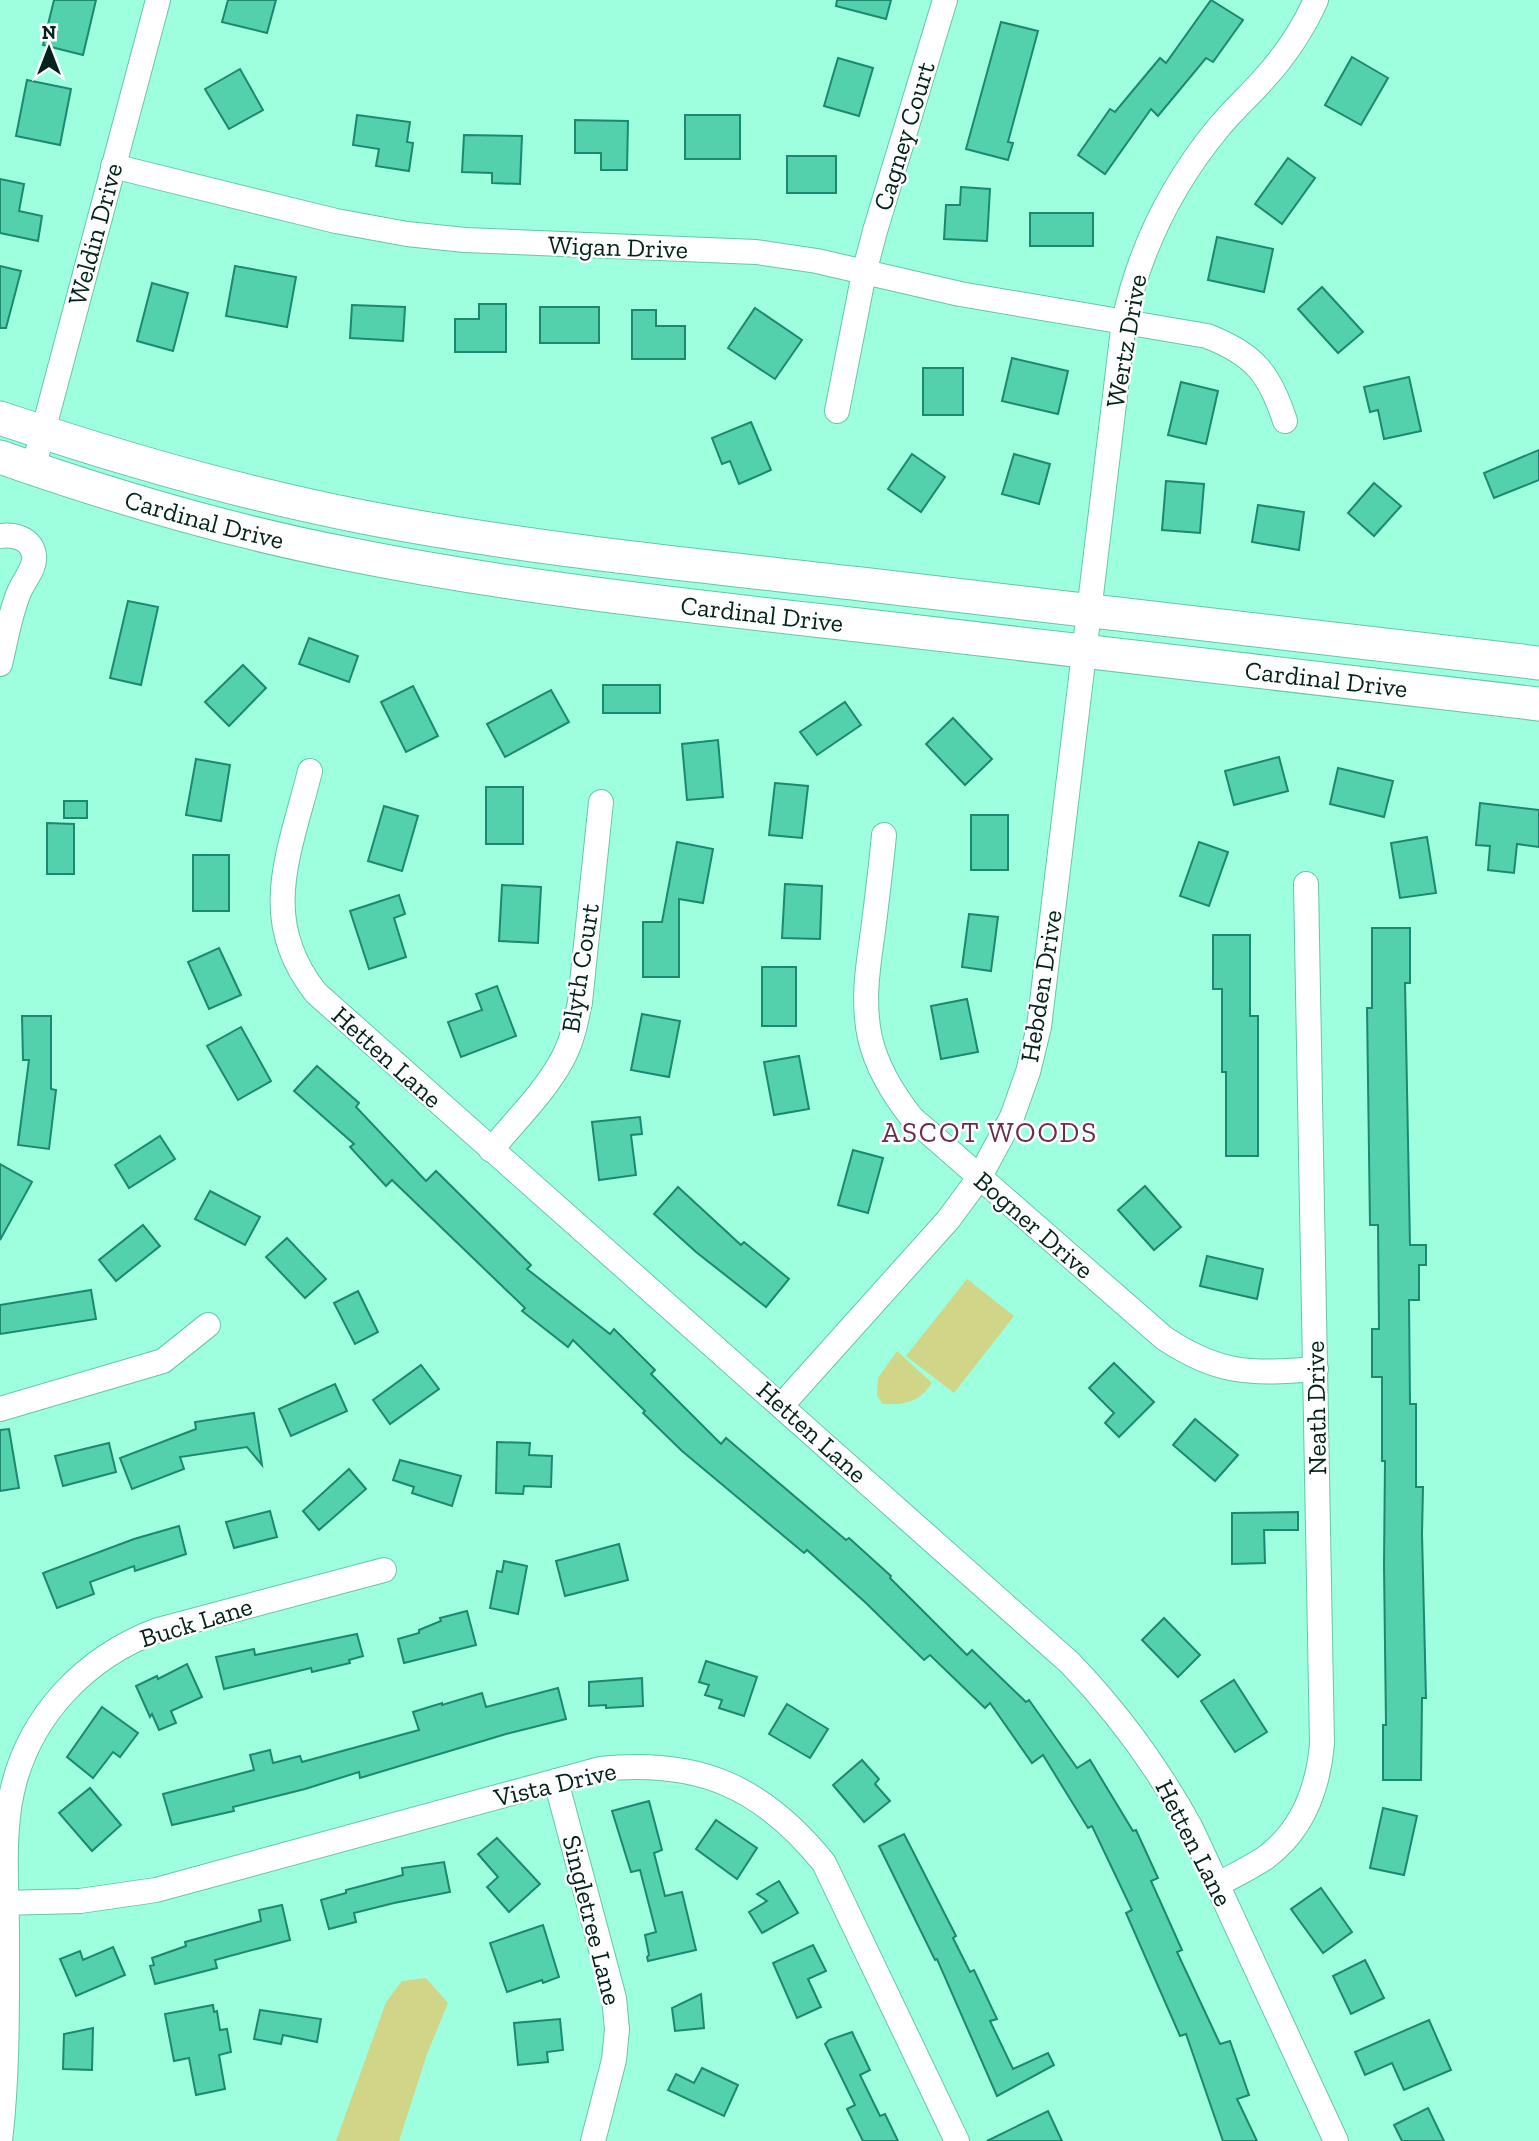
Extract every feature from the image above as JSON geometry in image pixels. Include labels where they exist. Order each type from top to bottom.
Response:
[{"type":"main road","name":"Cardinal Drive","points":[[0,418],[129,461],[226,487],[440,531],[615,556],[1539,663]]},
{"type":"main road","name":"Cardinal Drive","points":[[0,457],[122,498],[212,523],[346,554],[481,578],[666,603],[1539,704]]},
{"type":"street","name":"Weldin Drive","points":[[33,469],[158,0]]},
{"type":"street","name":"Cagney Court","points":[[836,411],[864,273],[945,0]]},
{"type":"street","name":"Wertz Drive","points":[[1088,611],[1124,321],[1132,285],[1147,241],[1168,199],[1193,160],[1286,51],[1316,0]]},
{"type":"street","name":"Wigan Drive","points":[[113,166],[336,221],[407,234],[464,240],[756,252],[817,261],[960,294],[1207,336],[1229,344],[1248,357],[1264,374],[1277,394],[1285,421]]},
{"type":"street","points":[[0,536],[16,536],[28,543],[34,555],[31,571],[19,591],[0,664]]},
{"type":"street","name":"Hebden Drive","points":[[782,1405],[948,1220],[979,1178],[1012,1116],[1028,1072],[1039,1027],[1088,611]]},
{"type":"street","name":"Hetten Lane","points":[[310,771],[283,881],[281,906],[291,955],[303,977],[316,993],[782,1405],[1070,1663],[1102,1696],[1137,1740],[1169,1788],[1336,2141]]},
{"type":"street","name":"Blyth Court","points":[[491,1150],[551,1078],[574,1031],[580,1002],[601,802]]},
{"type":"street","name":"Bogner Drive","points":[[884,835],[866,1009],[870,1039],[880,1068],[894,1094],[912,1118],[1164,1338],[1188,1354],[1214,1365],[1242,1371],[1264,1373],[1316,1369]]},
{"type":"street","name":"Neath Drive","points":[[1217,1885],[1265,1858],[1285,1839],[1301,1817],[1313,1793],[1322,1744],[1306,884]]},
{"type":"street","points":[[0,1409],[163,1361],[208,1325]]},
{"type":"street","name":"Buck Lane","points":[[0,2141],[5,2103],[4,1903],[8,1825],[12,1791],[24,1754],[51,1707],[83,1673],[110,1653],[158,1630],[384,1570]]},
{"type":"street","name":"Vista Drive","points":[[4,1903],[80,1901],[156,1890],[600,1769],[634,1766],[694,1772],[726,1783],[756,1798],[778,1814],[803,1837],[831,1875],[957,2141]]},
{"type":"street","name":"Singletree Lane","points":[[556,1781],[614,1998],[617,2029],[614,2060],[593,2141]]},
{"type":"green space","points":[[967,1279],[1014,1316],[954,1393],[906,1356]]},
{"type":"green space","points":[[897,1351],[932,1383],[911,1401],[883,1404],[877,1396],[878,1378]]},
{"type":"green space","points":[[426,1978],[448,2003],[427,2054],[399,2141],[336,2141],[386,2002],[402,1981]]},
{"type":"building","points":[[54,0],[96,0],[83,55],[43,45]]},
{"type":"building","points":[[228,0],[276,0],[267,33],[222,22]]},
{"type":"building","points":[[837,0],[891,0],[886,19],[836,6]]},
{"type":"building","points":[[1211,0],[1243,20],[1213,62],[1206,58],[1158,116],[1151,109],[1105,174],[1078,155],[1110,109],[1115,112],[1160,58],[1166,63]]},
{"type":"building","points":[[1001,22],[1038,31],[1008,142],[1013,143],[1008,160],[966,149]]},
{"type":"building","points":[[1352,57],[1388,78],[1361,125],[1325,105]]},
{"type":"building","points":[[838,58],[873,68],[859,116],[824,106]]},
{"type":"building","points":[[240,69],[263,110],[229,129],[205,89]]},
{"type":"building","points":[[27,80],[71,89],[60,145],[16,136]]},
{"type":"building","points":[[357,115],[410,122],[407,142],[413,143],[409,171],[376,166],[379,149],[353,145]]},
{"type":"building","points":[[685,115],[740,115],[740,159],[685,159]]},
{"type":"building","points":[[575,120],[628,121],[627,170],[601,170],[601,153],[575,153]]},
{"type":"building","points":[[464,135],[522,136],[520,184],[492,183],[492,173],[462,172]]},
{"type":"building","points":[[787,156],[836,156],[836,193],[787,193]]},
{"type":"building","points":[[1288,158],[1315,178],[1282,224],[1255,204]]},
{"type":"building","points":[[0,179],[24,184],[19,211],[42,216],[38,241],[0,233]]},
{"type":"building","points":[[961,187],[990,189],[987,241],[944,239],[946,205],[960,205]]},
{"type":"building","points":[[1030,213],[1093,213],[1093,246],[1030,246]]},
{"type":"building","points":[[1217,237],[1273,249],[1264,292],[1208,280]]},
{"type":"building","points":[[0,266],[21,271],[6,328],[0,328]]},
{"type":"building","points":[[235,266],[296,277],[287,327],[226,316]]},
{"type":"building","points":[[152,283],[188,293],[173,351],[137,341]]},
{"type":"building","points":[[1322,287],[1363,332],[1338,353],[1298,309]]},
{"type":"building","points":[[479,304],[506,304],[506,352],[455,352],[455,319],[479,319]]},
{"type":"building","points":[[352,305],[405,307],[403,341],[350,338]]},
{"type":"building","points":[[540,307],[599,307],[599,343],[540,343]]},
{"type":"building","points":[[755,308],[802,340],[775,379],[728,348]]},
{"type":"building","points":[[632,310],[656,310],[656,326],[685,326],[685,359],[632,359]]},
{"type":"building","points":[[1012,358],[1068,371],[1058,414],[1002,401]]},
{"type":"building","points":[[923,368],[963,368],[963,415],[923,415]]},
{"type":"building","points":[[1409,377],[1421,431],[1384,439],[1378,410],[1370,412],[1364,387]]},
{"type":"building","points":[[1181,382],[1218,391],[1206,444],[1168,435]]},
{"type":"building","points":[[751,422],[771,470],[739,484],[730,461],[722,464],[712,438]]},
{"type":"building","points":[[1539,450],[1539,480],[1494,498],[1484,473]]},
{"type":"building","points":[[912,454],[945,477],[921,512],[888,489]]},
{"type":"building","points":[[1014,454],[1050,464],[1039,504],[1002,494]]},
{"type":"building","points":[[1166,481],[1204,484],[1200,533],[1162,530]]},
{"type":"building","points":[[1374,483],[1401,506],[1374,536],[1348,513]]},
{"type":"building","points":[[1258,505],[1304,512],[1299,550],[1252,542]]},
{"type":"building","points":[[128,601],[158,607],[141,685],[110,678]]},
{"type":"building","points":[[309,638],[358,656],[349,682],[299,664]]},
{"type":"building","points":[[243,665],[266,688],[229,726],[205,702]]},
{"type":"building","points":[[603,685],[660,685],[660,713],[603,713]]},
{"type":"building","points":[[413,686],[438,736],[406,752],[381,702]]},
{"type":"building","points":[[551,690],[569,722],[505,757],[487,724]]},
{"type":"building","points":[[845,702],[861,725],[817,755],[800,732]]},
{"type":"building","points":[[953,718],[992,759],[965,785],[926,744]]},
{"type":"building","points":[[718,740],[723,797],[687,800],[682,744]]},
{"type":"building","points":[[1279,757],[1288,791],[1234,805],[1225,771]]},
{"type":"building","points":[[196,759],[230,765],[221,821],[186,815]]},
{"type":"building","points":[[1338,768],[1393,781],[1384,817],[1330,804]]},
{"type":"building","points":[[775,783],[808,786],[802,838],[769,835]]},
{"type":"building","points":[[486,787],[523,787],[523,844],[486,844]]},
{"type":"building","points":[[64,801],[87,801],[87,818],[64,818]]},
{"type":"building","points":[[1480,803],[1539,810],[1539,847],[1517,844],[1514,873],[1488,870],[1490,846],[1476,845]]},
{"type":"building","points":[[384,806],[418,816],[402,871],[368,861]]},
{"type":"building","points":[[971,815],[1008,815],[1008,870],[971,870]]},
{"type":"building","points":[[47,823],[74,824],[74,874],[47,874]]},
{"type":"building","points":[[1427,837],[1436,893],[1400,898],[1391,843]]},
{"type":"building","points":[[677,842],[713,849],[703,903],[679,899],[679,977],[643,977],[643,922],[662,922]]},
{"type":"building","points":[[1199,842],[1228,852],[1209,906],[1180,896]]},
{"type":"building","points":[[193,855],[229,855],[229,911],[193,911]]},
{"type":"building","points":[[785,884],[822,886],[820,939],[782,938]]},
{"type":"building","points":[[502,885],[541,887],[538,943],[499,941]]},
{"type":"building","points":[[399,895],[405,914],[394,918],[406,957],[369,969],[350,911]]},
{"type":"building","points":[[969,914],[998,917],[991,971],[962,967]]},
{"type":"building","points":[[1372,928],[1410,928],[1410,983],[1405,983],[1410,1245],[1426,1245],[1426,1265],[1419,1265],[1419,1300],[1409,1300],[1410,1404],[1416,1404],[1416,1487],[1423,1487],[1426,1698],[1422,1698],[1421,1780],[1383,1780],[1383,1725],[1386,1725],[1385,1461],[1382,1461],[1382,1377],[1372,1377],[1372,1329],[1379,1329],[1378,1225],[1370,1225],[1367,1008],[1372,1008]]},
{"type":"building","points":[[1213,935],[1250,935],[1250,1016],[1258,1016],[1258,1156],[1226,1156],[1222,989],[1213,989]]},
{"type":"building","points":[[219,948],[241,995],[209,1009],[188,962]]},
{"type":"building","points":[[762,967],[796,967],[796,1026],[762,1026]]},
{"type":"building","points":[[497,986],[516,1036],[461,1057],[448,1022],[482,1010],[476,994]]},
{"type":"building","points":[[967,999],[978,1052],[941,1059],[931,1006]]},
{"type":"building","points":[[642,1014],[680,1021],[669,1077],[631,1070]]},
{"type":"building","points":[[22,1016],[51,1016],[51,1089],[56,1090],[49,1149],[18,1145],[29,1060],[23,1060]]},
{"type":"building","points":[[241,1027],[271,1081],[238,1100],[207,1046]]},
{"type":"building","points":[[799,1056],[809,1109],[774,1115],[764,1062]]},
{"type":"building","points":[[317,1066],[359,1103],[356,1107],[426,1181],[436,1171],[531,1265],[527,1269],[610,1334],[614,1329],[655,1370],[651,1374],[721,1444],[726,1438],[846,1540],[849,1538],[891,1576],[890,1578],[967,1655],[972,1650],[1026,1702],[1029,1700],[1077,1768],[1090,1760],[1133,1831],[1136,1830],[1158,1878],[1151,1881],[1182,1950],[1177,1952],[1220,2044],[1230,2041],[1249,2095],[1237,2099],[1257,2141],[1223,2141],[1186,2034],[1180,2036],[1126,1913],[1132,1910],[1092,1826],[1088,1828],[1043,1755],[1032,1763],[990,1703],[985,1708],[930,1655],[924,1660],[807,1550],[804,1553],[682,1451],[573,1340],[568,1347],[522,1311],[525,1308],[392,1180],[386,1186],[350,1147],[354,1144],[294,1091]]},
{"type":"building","points":[[640,1117],[642,1134],[631,1135],[636,1175],[599,1180],[592,1122]]},
{"type":"building","points":[[160,1136],[175,1159],[129,1188],[115,1165]]},
{"type":"building","points":[[853,1150],[883,1158],[868,1213],[838,1205]]},
{"type":"building","points":[[0,1164],[32,1182],[0,1240]]},
{"type":"building","points":[[1145,1186],[1181,1227],[1154,1250],[1118,1210]]},
{"type":"building","points":[[678,1187],[741,1245],[744,1242],[789,1279],[766,1307],[696,1252],[654,1214]]},
{"type":"building","points":[[210,1191],[260,1217],[245,1245],[195,1219]]},
{"type":"building","points":[[143,1225],[160,1246],[116,1281],[99,1260]]},
{"type":"building","points":[[287,1238],[326,1279],[305,1298],[266,1257]]},
{"type":"building","points":[[1207,1256],[1263,1269],[1257,1299],[1200,1286]]},
{"type":"building","points":[[91,1290],[96,1319],[0,1334],[0,1305]]},
{"type":"building","points":[[358,1291],[378,1332],[355,1344],[334,1303]]},
{"type":"building","points":[[1114,1363],[1154,1402],[1119,1437],[1105,1423],[1114,1413],[1089,1388]]},
{"type":"building","points":[[421,1365],[439,1389],[390,1424],[373,1400]]},
{"type":"building","points":[[335,1384],[347,1411],[291,1436],[279,1409]]},
{"type":"building","points":[[254,1413],[262,1465],[247,1447],[180,1457],[184,1469],[132,1489],[120,1458],[196,1429],[195,1422]]},
{"type":"building","points":[[1195,1419],[1238,1455],[1215,1481],[1173,1445]]},
{"type":"building","points":[[9,1429],[19,1488],[0,1491],[0,1430]]},
{"type":"building","points":[[497,1442],[530,1443],[529,1455],[552,1456],[551,1487],[524,1486],[523,1494],[496,1493]]},
{"type":"building","points":[[109,1443],[116,1472],[63,1486],[55,1456]]},
{"type":"building","points":[[400,1460],[461,1476],[452,1506],[412,1493],[414,1487],[393,1480]]},
{"type":"building","points":[[349,1469],[366,1489],[319,1530],[303,1511]]},
{"type":"building","points":[[270,1511],[277,1537],[234,1548],[226,1522]]},
{"type":"building","points":[[1298,1512],[1298,1530],[1264,1530],[1265,1563],[1232,1564],[1232,1513]]},
{"type":"building","points":[[179,1526],[186,1554],[135,1571],[134,1566],[90,1582],[94,1594],[57,1608],[43,1573],[134,1539]]},
{"type":"building","points":[[619,1544],[628,1580],[565,1596],[556,1561]]},
{"type":"building","points":[[504,1561],[527,1566],[518,1614],[490,1608],[497,1571],[502,1572]]},
{"type":"building","points":[[467,1611],[476,1645],[404,1663],[398,1639],[419,1633],[419,1630],[441,1621],[440,1618]]},
{"type":"building","points":[[1164,1618],[1200,1655],[1178,1677],[1142,1640]]},
{"type":"building","points":[[357,1634],[363,1656],[349,1660],[350,1663],[312,1672],[311,1668],[224,1689],[216,1657],[254,1649],[255,1655]]},
{"type":"building","points":[[706,1661],[757,1677],[744,1716],[719,1708],[722,1700],[705,1695],[709,1685],[699,1682]]},
{"type":"building","points":[[187,1664],[202,1697],[171,1711],[176,1723],[159,1730],[136,1686],[157,1676],[158,1679]]},
{"type":"building","points":[[642,1678],[643,1706],[589,1706],[589,1682]]},
{"type":"building","points":[[1234,1680],[1267,1732],[1235,1752],[1201,1701]]},
{"type":"building","points":[[558,1688],[566,1719],[506,1734],[360,1778],[359,1772],[233,1807],[234,1811],[172,1825],[163,1794],[254,1770],[250,1755],[270,1750],[273,1763],[300,1756],[302,1762],[419,1730],[413,1712],[442,1703],[482,1693],[486,1707]]},
{"type":"building","points":[[787,1704],[828,1729],[810,1758],[769,1734]]},
{"type":"building","points":[[102,1707],[138,1733],[120,1757],[113,1752],[93,1778],[67,1757]]},
{"type":"building","points":[[862,1760],[879,1779],[875,1784],[890,1801],[864,1822],[833,1785]]},
{"type":"building","points":[[90,1788],[121,1825],[92,1851],[59,1813]]},
{"type":"building","points":[[649,1801],[662,1850],[654,1853],[665,1896],[682,1892],[696,1950],[648,1961],[645,1935],[656,1932],[640,1870],[631,1872],[612,1811]]},
{"type":"building","points":[[1383,1808],[1417,1816],[1404,1875],[1370,1868]]},
{"type":"building","points":[[716,1820],[757,1848],[737,1879],[696,1849]]},
{"type":"building","points":[[904,1834],[956,1936],[953,1938],[970,1972],[974,1970],[997,2019],[990,2021],[1013,2069],[1048,2053],[1054,2065],[997,2096],[937,1959],[935,1960],[879,1846]]},
{"type":"building","points":[[497,1838],[540,1884],[509,1912],[487,1887],[498,1877],[478,1854]]},
{"type":"building","points":[[444,1862],[450,1892],[354,1913],[356,1922],[329,1929],[321,1900],[346,1893],[346,1890],[403,1875],[402,1868]]},
{"type":"building","points":[[779,1881],[798,1913],[762,1933],[749,1912],[767,1901],[757,1894]]},
{"type":"building","points":[[1321,1888],[1352,1932],[1323,1953],[1291,1909]]},
{"type":"building","points":[[282,1905],[290,1940],[215,1960],[217,1968],[155,1984],[150,1966],[154,1965],[152,1958],[186,1946],[185,1942],[261,1921],[259,1910]]},
{"type":"building","points":[[543,1925],[559,1977],[507,1992],[490,1943]]},
{"type":"building","points":[[813,1945],[826,1971],[808,1979],[821,2007],[797,2018],[773,1963]]},
{"type":"building","points":[[113,1947],[125,1975],[76,1996],[60,1959],[80,1951],[83,1960]]},
{"type":"building","points":[[1365,1960],[1384,1998],[1351,2014],[1333,1976]]},
{"type":"building","points":[[701,1994],[704,2028],[675,2031],[672,2008]]},
{"type":"building","points":[[213,2005],[214,2012],[217,2011],[220,2030],[227,2029],[231,2052],[219,2055],[225,2089],[196,2095],[189,2058],[174,2061],[165,2014]]},
{"type":"building","points":[[260,2010],[321,2019],[317,2042],[283,2035],[281,2044],[254,2039]]},
{"type":"building","points":[[560,2019],[563,2050],[547,2052],[548,2062],[518,2065],[514,2023]]},
{"type":"building","points":[[1429,2020],[1451,2070],[1404,2090],[1392,2063],[1365,2075],[1355,2052]]},
{"type":"building","points":[[93,2028],[92,2070],[63,2069],[64,2034]]},
{"type":"building","points":[[852,2032],[870,2070],[860,2075],[880,2116],[885,2114],[898,2141],[863,2141],[847,2109],[855,2105],[825,2044]]},
{"type":"building","points":[[702,2068],[738,2085],[724,2116],[668,2090],[676,2074],[694,2083]]},
{"type":"building","points":[[1428,2108],[1444,2141],[1402,2141],[1394,2125]]},
{"type":"building","points":[[1048,2111],[1062,2141],[987,2141]]},
{"type":"district","name":"ASCOT WOODS","points":[[990,1132]]}]
